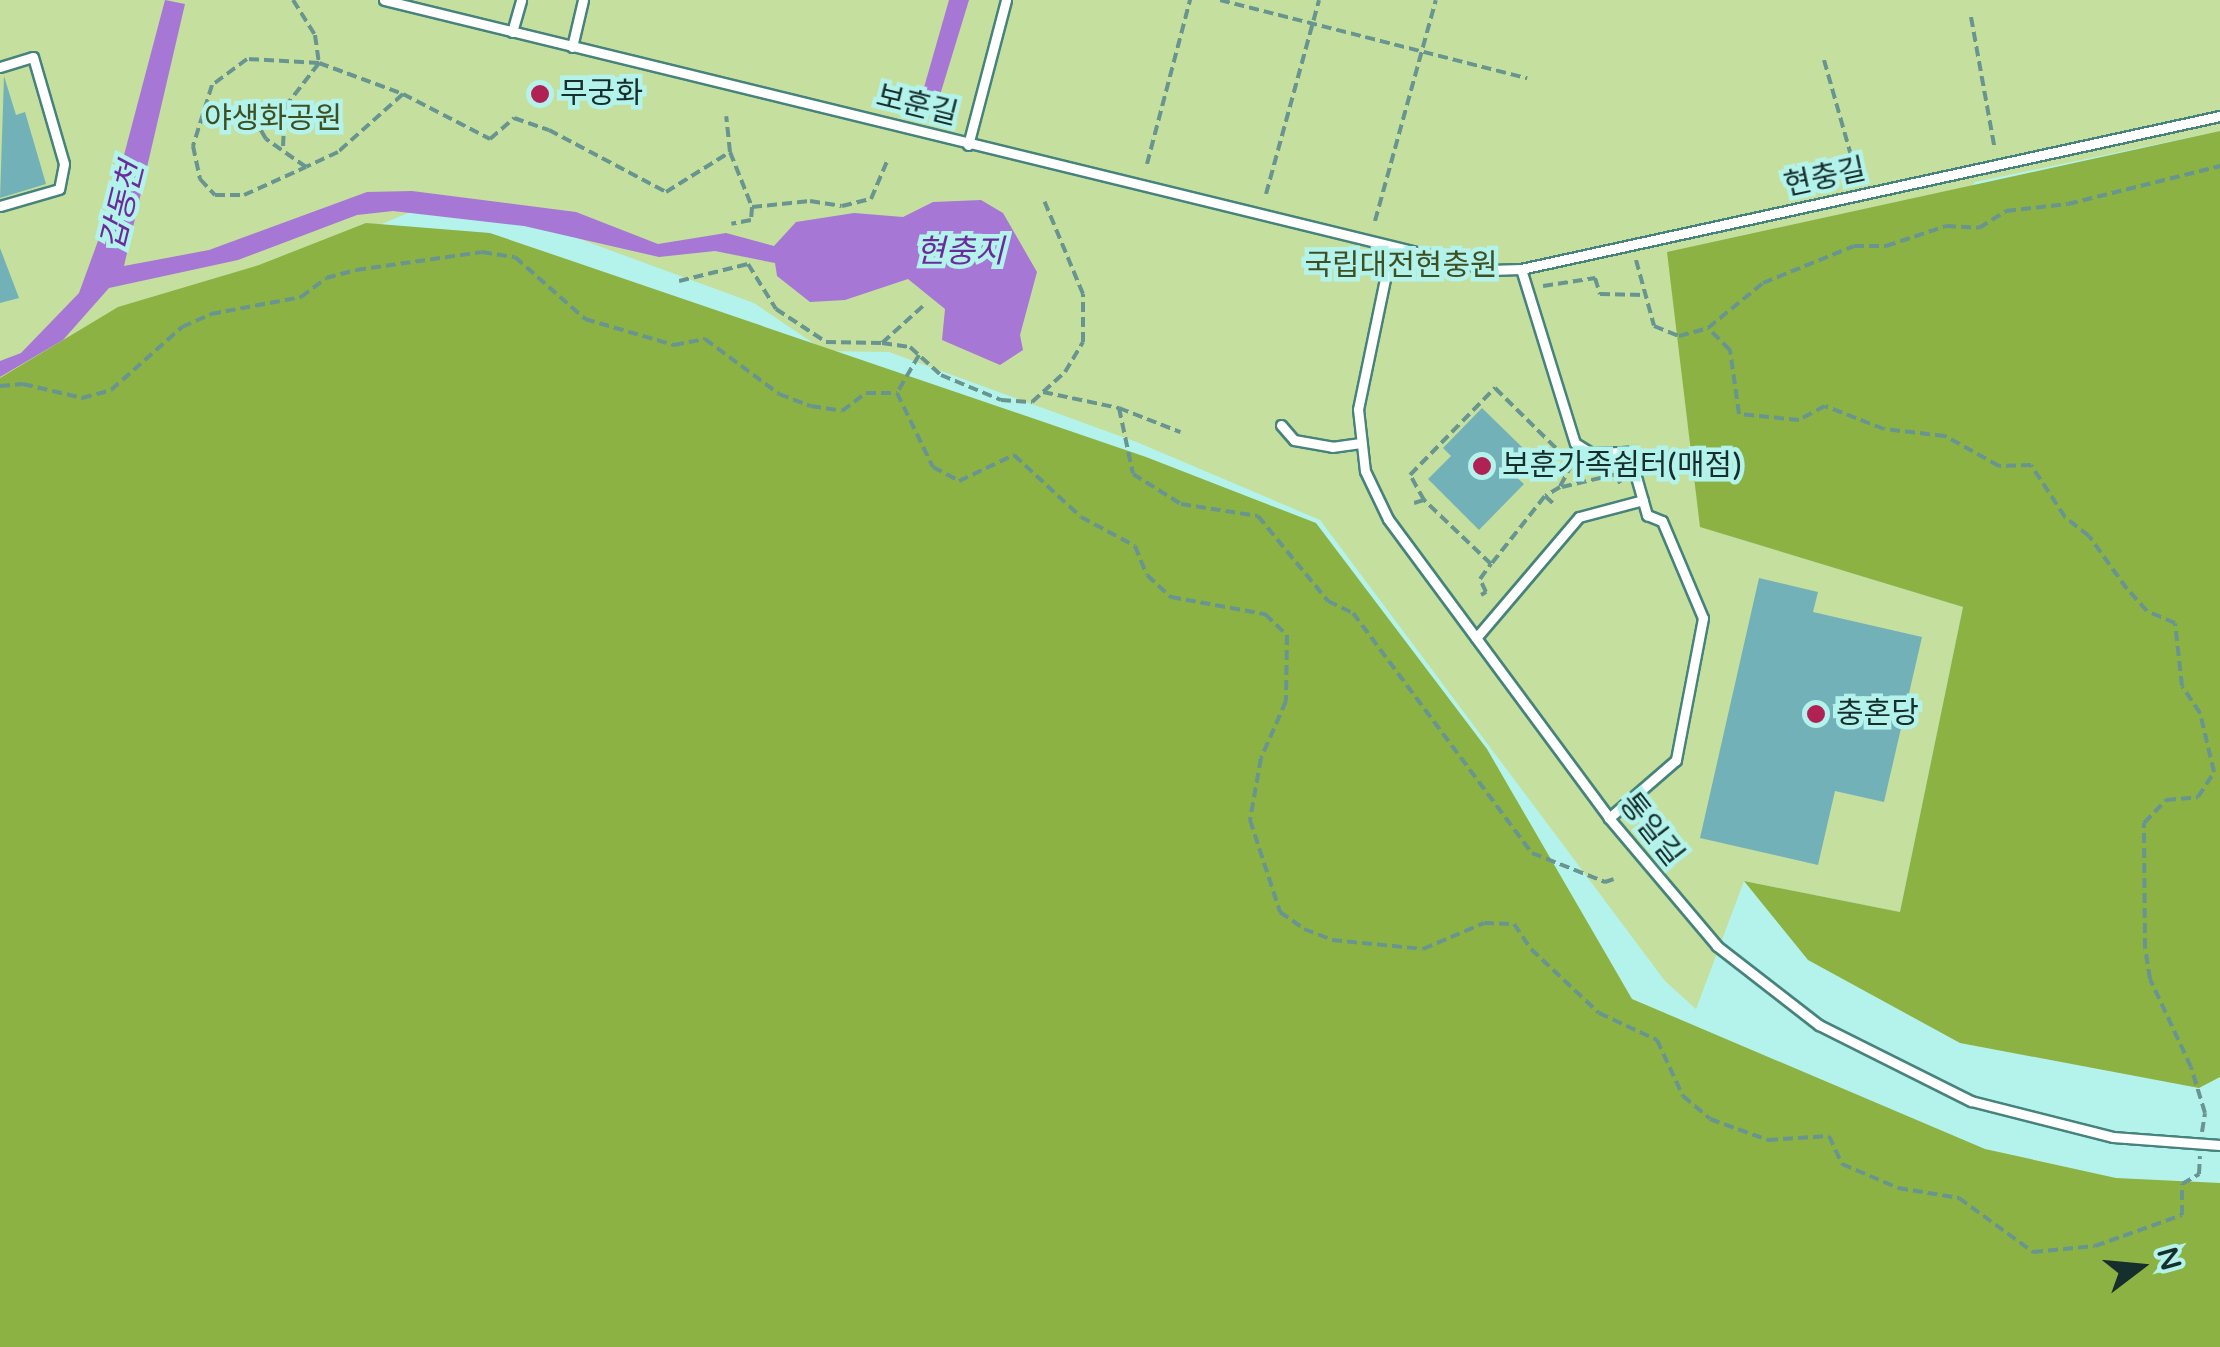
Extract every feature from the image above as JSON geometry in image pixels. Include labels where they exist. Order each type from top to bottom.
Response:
[{"type":"lane","name":"보훈길","points":[[384,0],[1438,262]]},
{"type":"lane","points":[[512,32],[521,0]]},
{"type":"lane","points":[[572,46],[583,0]]},
{"type":"lane","points":[[968,145],[1006,0]]},
{"type":"lane","points":[[0,67],[34,56],[64,164],[59,189],[0,206]]},
{"type":"lane","name":"현충길","points":[[1438,262],[1521,269],[2220,116]]},
{"type":"lane","name":"통일길","points":[[1391,250],[1358,409],[1359,443],[1388,519],[1609,818],[1717,946],[1819,1024],[1898,1069],[1971,1102],[2113,1137],[2220,1144]]},
{"type":"lane","points":[[1521,269],[1575,443],[1592,453],[1629,452],[1647,516],[1662,521],[1695,590],[1703,618],[1700,652],[1676,760],[1609,818]]},
{"type":"lane","points":[[1282,424],[1294,440],[1332,447],[1359,443]]},
{"type":"lane","points":[[1476,638],[1580,517],[1643,500]]},
{"type":"path","points":[[283,146],[286,106],[318,63],[315,35],[292,0]]},
{"type":"path","points":[[1147,164],[1190,0]]},
{"type":"path","points":[[1220,0],[1527,78]]},
{"type":"path","points":[[1266,194],[1320,0]]},
{"type":"path","points":[[1376,221],[1436,0]]},
{"type":"path","points":[[1971,17],[1995,150]]},
{"type":"path","points":[[403,94],[338,152],[257,191],[215,196],[200,179],[193,146],[212,84],[246,60],[318,63],[403,94],[490,139],[514,118],[550,130],[666,192],[730,152]]},
{"type":"path","points":[[1824,60],[1858,181]]},
{"type":"path","points":[[206,109],[254,118],[286,106]]},
{"type":"path","points":[[726,116],[730,152],[752,207],[750,220],[731,224]]},
{"type":"path","points":[[254,118],[266,139],[283,146],[306,167]]},
{"type":"path","points":[[752,207],[810,201],[842,206],[870,200],[888,158]]},
{"type":"path","points":[[1632,244],[1654,326],[1679,336],[1708,328],[1763,283],[1854,246],[1886,246],[1946,226],[1979,228],[2006,210],[2068,204],[2220,166]]},
{"type":"path","points":[[678,281],[748,264],[776,309],[826,342],[910,347],[941,375],[1001,400],[1032,402],[1083,342],[1083,294],[1073,260],[1048,222],[1044,198]]},
{"type":"path","points":[[0,386],[23,384],[82,398],[111,390],[182,327],[211,314],[301,297],[326,278],[356,270],[482,252],[515,256],[585,319],[674,345],[705,340],[780,394],[811,406],[842,411],[866,393],[897,393]]},
{"type":"path","points":[[1538,288],[1595,278],[1600,294],[1644,294]]},
{"type":"path","points":[[882,343],[923,306]]},
{"type":"path","points":[[897,393],[932,467],[960,481],[1014,455],[1082,517],[1134,546],[1147,575],[1171,597],[1264,614],[1287,636],[1286,701],[1260,758],[1250,820],[1280,912],[1304,930],[1332,940],[1423,949],[1484,923],[1514,924],[1531,949],[1599,1014],[1657,1040],[1683,1096],[1710,1119],[1768,1140],[1829,1136],[1842,1164],[1898,1188],[1959,1198],[2033,1252],[2095,1246],[2182,1215],[2182,1184],[2199,1174],[2205,1112],[2150,979],[2145,948],[2144,823],[2166,800],[2198,797],[2214,772],[2200,713],[2182,686],[2174,623],[2147,611],[2127,589],[2089,536],[2064,517],[2031,464],[1999,466],[1945,436],[1884,429],[1825,406],[1799,420],[1738,414],[1730,350],[1708,328]]},
{"type":"path","points":[[897,393],[919,355]]},
{"type":"path","points":[[1401,479],[1410,475],[1494,388],[1572,464],[1560,487]]},
{"type":"path","points":[[1043,392],[1119,408],[1180,432]]},
{"type":"path","points":[[1119,408],[1133,474],[1181,504],[1258,516],[1328,601],[1353,613],[1532,853],[1604,882],[1614,879]]},
{"type":"path","points":[[1481,594],[1486,592],[1480,579],[1545,496],[1560,487],[1617,474],[1621,487]]},
{"type":"path","points":[[1410,475],[1424,500],[1491,564]]},
{"type":"path","points":[[1545,496],[1556,505]]},
{"type":"path","points":[[1414,502],[1424,500]]},
{"type":"green space","name":"국립대전현충원","points":[[0,0],[2220,0],[2220,131],[1975,182],[1701,527],[1963,607],[1900,912],[1744,881],[1696,1009],[1665,981],[1320,520],[1139,443],[889,352],[825,351],[754,303],[484,204],[442,199],[0,382]]},
{"type":"green space","points":[[2220,131],[2220,1077],[2199,1088],[1960,1043],[1808,960],[1744,881],[1900,912],[1963,607],[1700,527],[1667,252]]},
{"type":"green space","points":[[366,223],[490,233],[1146,457],[1316,523],[1487,749],[1632,999],[1985,1149],[2116,1178],[2220,1183],[2220,1347],[0,1347],[0,378],[118,307],[259,265]]},
{"type":"water","points":[[165,0],[185,4],[124,266],[209,250],[367,192],[412,191],[576,212],[658,244],[726,233],[774,246],[796,222],[854,213],[903,217],[933,202],[981,200],[1003,213],[1037,272],[1020,335],[1023,350],[1000,365],[942,340],[945,309],[908,279],[845,300],[810,302],[777,276],[775,263],[715,251],[659,257],[524,226],[393,211],[357,215],[238,260],[109,288],[63,340],[0,377],[0,361],[21,353],[79,293],[110,208]]},
{"type":"water","points":[[949,0],[969,0],[940,95],[927,105],[923,91]]},
{"type":"building","points":[[4,76],[16,115],[25,112],[46,184],[0,198]]},
{"type":"building","points":[[0,248],[19,298],[0,303]]},
{"type":"building","name":"보훈가족쉼터(매점)","points":[[1482,408],[1532,457],[1514,475],[1524,484],[1479,530],[1428,479],[1451,456],[1443,448]]},
{"type":"building","name":"충혼당","points":[[1759,578],[1818,592],[1813,612],[1922,637],[1884,802],[1835,791],[1818,865],[1700,838]]},
{"type":"place","name":"무궁화","points":[[540,94]]},
{"type":"place","name":"보훈가족쉼터(매점)","points":[[1482,466]]},
{"type":"place","name":"충혼당","points":[[1816,714]]},
{"type":"park label","name":"야생화공원","points":[[273,119]]},
{"type":"water label","name":"갑동천","points":[[123,206]]},
{"type":"water label","name":"현충지","points":[[960,252]]}]
